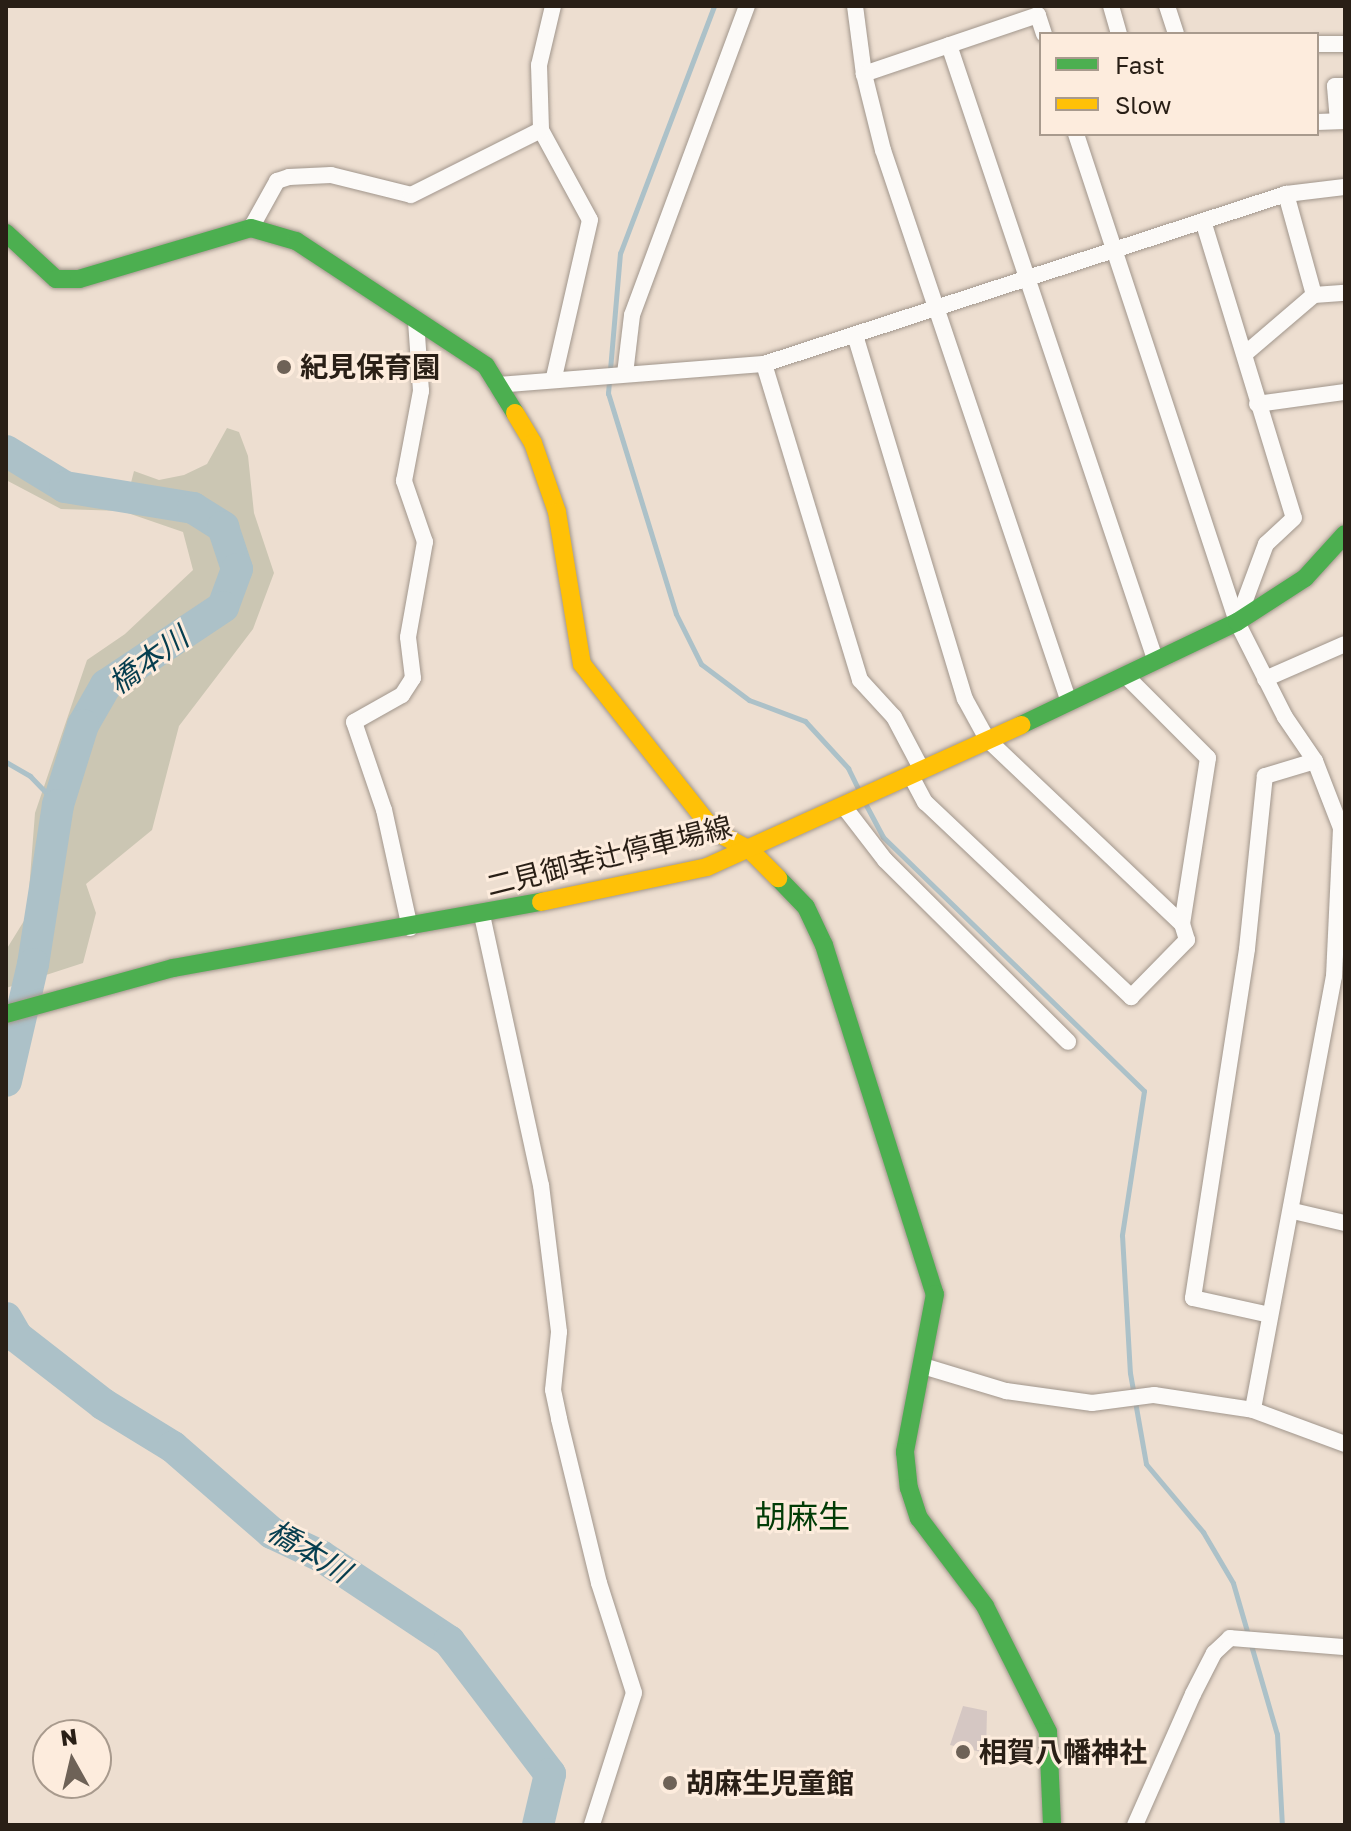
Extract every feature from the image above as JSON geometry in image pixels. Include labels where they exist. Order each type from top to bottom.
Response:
[{"type":"street","points":[[553,6],[539,65],[541,130],[590,220],[560,377]]},
{"type":"street","points":[[621,374],[632,315],[747,6]]},
{"type":"street","points":[[855,6],[864,74],[883,150],[941,309],[1068,699]]},
{"type":"street","points":[[1111,6],[1118,32]]},
{"type":"street","points":[[1167,6],[1175,32]]},
{"type":"street","points":[[864,74],[1038,15],[1043,32]]},
{"type":"street","points":[[1319,44],[1345,44]]},
{"type":"street","points":[[949,45],[1155,659]]},
{"type":"street","points":[[1319,122],[1342,121],[1335,86],[1345,86]]},
{"type":"street","points":[[251,228],[277,181],[289,177],[331,175],[411,195],[541,130]]},
{"type":"street","points":[[1077,136],[1237,622],[1265,679],[1315,761],[1341,828],[1342,872],[1334,976],[1293,1211],[1253,1410]]},
{"type":"street","points":[[497,385],[560,377],[764,364],[941,309],[1114,250],[1204,224],[1286,194],[1345,187]]},
{"type":"street","points":[[1286,194],[1314,295]]},
{"type":"street","points":[[1204,224],[1246,353],[1257,404],[1294,518],[1266,544],[1237,622]]},
{"type":"street","points":[[6,233],[56,279],[79,279],[251,228],[296,241],[486,366],[533,443],[557,512],[582,664],[714,831],[750,850],[806,907],[837,985],[928,1257],[935,1294],[905,1452],[909,1488],[919,1518],[985,1606],[1048,1732],[1052,1825]]},
{"type":"street","points":[[1246,353],[1314,295],[1345,293]]},
{"type":"street","points":[[410,928],[384,810],[354,722],[402,695],[413,678],[408,637],[425,542],[404,481],[421,391],[416,321]]},
{"type":"street","points":[[855,335],[965,699],[987,739],[1182,924]]},
{"type":"street","points":[[764,364],[860,680],[894,717],[917,773],[925,802],[1131,997],[1187,940],[1182,924],[1208,758],[1125,675]]},
{"type":"street","points":[[1257,404],[1345,392]]},
{"type":"street","name":"二見御幸辻停車場線","points":[[6,1014],[95,986],[482,915],[707,867],[847,808],[1068,699],[1237,622],[1305,578],[1345,534]]},
{"type":"street","points":[[1265,679],[1344,645]]},
{"type":"street","points":[[1270,1315],[1193,1298],[1247,949],[1265,776],[1315,761]]},
{"type":"street","points":[[847,808],[885,860],[1068,1042]]},
{"type":"street","points":[[482,915],[541,1185],[559,1332],[553,1390],[595,1569],[634,1693],[592,1825]]},
{"type":"street","points":[[1293,1211],[1345,1223]]},
{"type":"street","points":[[923,1366],[1006,1391],[1110,1401],[1154,1395],[1253,1410],[1345,1444]]},
{"type":"street","points":[[1135,1825],[1214,1653],[1237,1639],[1345,1647]]},
{"type":"shaded area","points":[[227,428],[239,432],[248,456],[254,513],[274,573],[253,629],[179,726],[152,830],[86,884],[96,913],[83,963],[6,988],[6,950],[27,916],[35,813],[87,660],[125,634],[193,570],[183,532],[122,511],[61,509],[6,480],[6,465],[37,483],[125,506],[134,471],[159,480],[184,475],[207,464]]},
{"type":"building","points":[[963,1706],[987,1711],[986,1753],[950,1745]]},
{"type":"waterway","points":[[714,6],[620,253],[608,393],[676,614],[701,664],[749,700],[805,721],[848,768],[860,793]]},
{"type":"waterway","name":"橋本川","points":[[6,451],[65,487],[193,508],[223,527],[237,569],[223,607],[106,685],[83,725],[58,805],[33,964],[6,1081]]},
{"type":"waterway","points":[[6,762],[30,776],[58,805]]},
{"type":"waterway","points":[[866,805],[883,837],[1144,1091],[1122,1235],[1130,1373],[1146,1464],[1203,1532],[1233,1583],[1277,1734],[1282,1825]]},
{"type":"waterway","name":"橋本川","points":[[6,1318],[17,1337],[103,1404],[173,1447],[272,1533],[321,1556],[449,1641],[550,1774],[538,1825]]},
{"type":"traffic: fast","points":[[6,233],[56,279],[79,279],[251,228],[296,241],[486,366],[515,413]]},
{"type":"traffic: fast","points":[[1021,725],[1237,622],[1305,578],[1345,534]]},
{"type":"traffic: fast","points":[[778,878],[806,907],[824,945],[935,1294],[905,1452],[909,1488],[919,1518],[985,1606],[1048,1732],[1052,1825]]},
{"type":"traffic: fast","points":[[6,1014],[173,968],[541,902]]},
{"type":"traffic: slow","points":[[515,413],[533,443],[557,512],[582,664],[714,831],[750,850],[778,878]]},
{"type":"traffic: slow","points":[[541,902],[707,867],[1021,725]]},
{"type":"place","name":"紀見保育園","points":[[284,367]]},
{"type":"place","name":"相賀八幡神社","points":[[963,1752]]},
{"type":"place","name":"胡麻生児童館","points":[[670,1783]]},
{"type":"district","name":"胡麻生","points":[[802,1516]]}]
